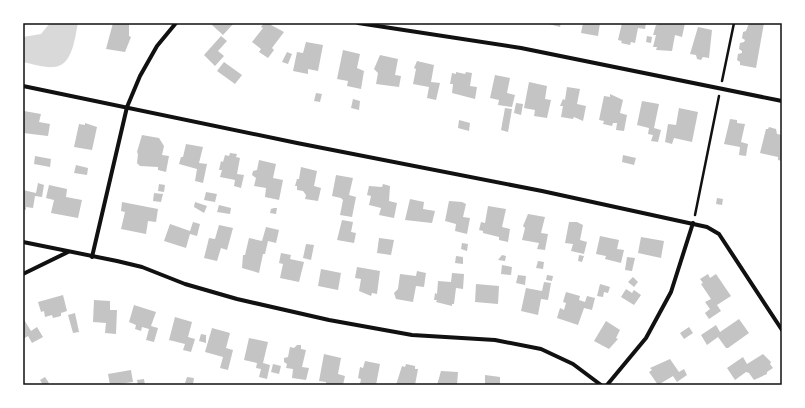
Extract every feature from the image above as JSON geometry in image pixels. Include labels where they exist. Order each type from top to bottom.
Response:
[{"type":"street","points":[[92,256],[127,107],[140,76],[157,46],[176,23]]},
{"type":"street","points":[[358,23],[521,48],[721,87],[782,101]]},
{"type":"street","points":[[23,86],[707,227],[719,234],[782,330]]},
{"type":"street","points":[[607,385],[646,338],[667,298],[693,223]]},
{"type":"street","points":[[23,242],[142,267],[185,284],[237,299],[329,320],[412,335],[495,340],[541,350],[573,364],[601,385]]},
{"type":"street","points":[[23,274],[68,252]]},
{"type":"path","points":[[693,223],[734,23]]},
{"type":"shaded area","points":[[50,23],[78,23],[72,50],[65,62],[54,67],[50,67],[23,62],[23,37],[41,34]]},
{"type":"building","points":[[113,23],[129,23],[129,36],[131,37],[125,52],[106,49]]},
{"type":"building","points":[[214,23],[234,23],[223,35],[212,25]]},
{"type":"building","points":[[264,23],[273,23],[271,25],[284,32],[272,48],[274,50],[268,58],[259,52],[261,49],[252,42],[263,28],[261,27]]},
{"type":"building","points":[[545,23],[561,23],[560,27]]},
{"type":"building","points":[[583,23],[600,23],[598,36],[581,33]]},
{"type":"building","points":[[622,23],[646,23],[645,29],[638,28],[635,43],[631,42],[630,45],[621,43],[622,41],[618,40]]},
{"type":"building","points":[[658,23],[685,23],[682,37],[675,35],[672,51],[656,50],[657,47],[653,47],[656,35],[653,35]]},
{"type":"building","points":[[749,23],[764,23],[756,68],[740,65],[740,62],[737,60],[738,54],[742,53],[739,49],[740,43],[744,42],[745,40],[742,38],[743,32],[746,31]]},
{"type":"building","points":[[698,27],[712,30],[709,58],[703,57],[701,60],[697,59],[696,55],[690,54]]},
{"type":"building","points":[[221,36],[227,41],[218,51],[224,56],[215,66],[204,55]]},
{"type":"building","points":[[647,36],[652,37],[651,43],[646,42]]},
{"type":"building","points":[[306,42],[323,45],[318,71],[308,69],[308,74],[293,71],[297,52],[303,53]]},
{"type":"building","points":[[343,50],[360,54],[357,68],[364,71],[361,89],[347,86],[348,81],[337,79]]},
{"type":"building","points":[[287,52],[292,54],[288,64],[282,62]]},
{"type":"building","points":[[380,55],[398,59],[395,75],[401,76],[399,87],[376,84],[378,73],[374,69]]},
{"type":"building","points":[[417,61],[434,65],[431,82],[440,83],[436,100],[427,98],[429,87],[413,84],[416,69],[414,68]]},
{"type":"building","points":[[224,62],[242,75],[235,84],[217,71]]},
{"type":"building","points":[[456,72],[465,74],[466,72],[472,73],[470,86],[477,87],[475,99],[452,93],[453,84],[450,84],[452,73],[456,74]]},
{"type":"building","points":[[495,75],[510,78],[507,93],[515,95],[512,107],[498,105],[499,100],[490,98]]},
{"type":"building","points":[[529,82],[547,86],[545,99],[551,100],[547,118],[534,116],[535,110],[524,108]]},
{"type":"building","points":[[567,87],[580,89],[577,104],[586,106],[583,121],[574,117],[573,119],[561,117],[563,106],[560,106],[563,99],[565,100]]},
{"type":"building","points":[[316,93],[322,94],[320,102],[314,101]]},
{"type":"building","points":[[610,94],[623,100],[620,113],[627,115],[624,131],[616,130],[617,123],[613,123],[612,126],[603,124],[604,121],[599,120],[604,96],[610,97]]},
{"type":"building","points":[[353,99],[360,101],[359,110],[351,108]]},
{"type":"building","points":[[642,101],[659,104],[654,128],[661,130],[658,142],[651,141],[653,135],[648,134],[649,128],[637,125]]},
{"type":"building","points":[[516,103],[523,104],[521,115],[514,113]]},
{"type":"building","points":[[505,108],[512,109],[508,132],[501,130]]},
{"type":"building","points":[[679,108],[698,112],[692,142],[674,138],[672,144],[665,142],[668,124],[676,125]]},
{"type":"building","points":[[24,111],[41,114],[39,122],[50,124],[48,136],[23,133]]},
{"type":"building","points":[[730,119],[737,120],[737,123],[745,124],[741,142],[748,144],[746,156],[739,155],[740,147],[724,144]]},
{"type":"building","points":[[459,120],[470,123],[469,131],[458,128]]},
{"type":"building","points":[[85,123],[97,127],[92,150],[74,147],[79,124],[85,125]]},
{"type":"building","points":[[769,127],[776,129],[777,134],[782,135],[782,161],[778,160],[778,157],[760,153],[766,129]]},
{"type":"building","points":[[142,135],[159,138],[164,146],[162,155],[169,156],[166,172],[158,170],[158,167],[140,166],[137,163],[137,152]]},
{"type":"building","points":[[186,144],[203,147],[199,163],[207,164],[203,183],[195,181],[197,169],[179,164],[181,157],[183,157]]},
{"type":"building","points":[[230,153],[237,154],[236,157],[240,158],[237,174],[244,175],[241,188],[234,186],[235,180],[220,177],[222,170],[219,170],[221,161],[223,162],[225,155],[229,156]]},
{"type":"building","points":[[623,155],[636,158],[634,165],[622,162]]},
{"type":"building","points":[[35,156],[51,159],[50,167],[34,164]]},
{"type":"building","points":[[259,160],[276,164],[273,178],[283,180],[279,200],[265,197],[266,188],[254,186],[256,178],[252,175],[253,171],[257,170]]},
{"type":"building","points":[[76,165],[88,168],[87,175],[74,173]]},
{"type":"building","points":[[301,167],[317,171],[314,186],[321,188],[318,201],[305,199],[306,195],[303,191],[297,190],[297,186],[295,186],[297,179],[299,179]]},
{"type":"building","points":[[336,175],[353,178],[349,195],[356,197],[352,217],[340,215],[343,200],[332,196]]},
{"type":"building","points":[[38,183],[44,185],[42,197],[35,196],[33,208],[26,207],[26,210],[23,209],[23,190],[36,193]]},
{"type":"building","points":[[159,184],[165,185],[164,192],[158,191]]},
{"type":"building","points":[[383,184],[390,186],[389,201],[397,203],[394,218],[379,215],[381,208],[369,205],[371,196],[367,195],[369,186],[382,187]]},
{"type":"building","points":[[49,185],[67,189],[66,197],[82,200],[78,218],[51,213],[54,200],[46,198]]},
{"type":"building","points":[[206,192],[217,194],[215,202],[204,200]]},
{"type":"building","points":[[154,193],[163,194],[161,202],[153,201]]},
{"type":"building","points":[[717,198],[723,199],[722,205],[716,204]]},
{"type":"building","points":[[410,199],[424,202],[423,209],[435,211],[432,223],[405,220]]},
{"type":"building","points":[[449,201],[462,202],[466,204],[463,217],[470,218],[467,234],[455,231],[456,224],[445,221]]},
{"type":"building","points":[[122,202],[158,209],[156,222],[148,221],[146,234],[121,229],[125,212],[121,211]]},
{"type":"building","points":[[195,202],[207,206],[204,213],[194,207]]},
{"type":"building","points":[[219,205],[231,208],[230,214],[217,212]]},
{"type":"building","points":[[488,206],[506,209],[502,227],[510,229],[508,242],[499,240],[499,237],[483,233],[483,231],[479,230],[481,222],[485,223]]},
{"type":"building","points":[[277,208],[276,214],[270,213],[271,209]]},
{"type":"building","points":[[528,214],[545,217],[541,233],[548,234],[545,250],[537,249],[539,243],[522,240],[525,228],[523,226]]},
{"type":"building","points":[[342,220],[353,222],[351,232],[356,233],[354,243],[337,240]]},
{"type":"building","points":[[193,222],[200,224],[197,236],[190,234],[186,248],[164,241],[170,224],[190,231]]},
{"type":"building","points":[[569,222],[577,222],[583,225],[580,240],[587,242],[584,254],[571,251],[573,244],[565,243]]},
{"type":"building","points":[[219,225],[233,228],[227,250],[221,248],[217,261],[204,258],[209,238],[215,239]]},
{"type":"building","points":[[266,227],[279,230],[276,243],[268,241],[265,254],[263,254],[259,273],[242,268],[243,255],[245,255],[249,238],[262,241]]},
{"type":"building","points":[[600,236],[619,240],[617,249],[624,250],[621,263],[605,259],[606,256],[596,254]]},
{"type":"building","points":[[641,237],[664,241],[661,258],[638,253]]},
{"type":"building","points":[[379,238],[394,240],[391,255],[377,253]]},
{"type":"building","points":[[462,243],[468,244],[467,251],[461,249]]},
{"type":"building","points":[[306,244],[314,245],[311,260],[303,258]]},
{"type":"building","points":[[281,253],[291,255],[290,259],[304,262],[299,282],[280,278],[283,264],[279,263]]},
{"type":"building","points":[[502,255],[506,256],[505,261],[498,260]]},
{"type":"building","points":[[579,255],[584,256],[582,262],[578,261]]},
{"type":"building","points":[[456,256],[463,257],[463,264],[455,263]]},
{"type":"building","points":[[627,257],[635,258],[632,271],[625,270]]},
{"type":"building","points":[[538,261],[544,262],[543,269],[536,268]]},
{"type":"building","points":[[502,265],[512,267],[511,275],[501,274]]},
{"type":"building","points":[[357,267],[380,271],[377,294],[372,293],[371,296],[359,291],[361,279],[355,278]]},
{"type":"building","points":[[321,269],[341,273],[338,290],[318,286]]},
{"type":"building","points":[[417,271],[426,273],[424,287],[416,286],[413,302],[396,299],[394,293],[398,289],[400,274],[416,276]]},
{"type":"building","points":[[452,273],[464,274],[463,289],[456,288],[454,304],[452,304],[452,306],[436,302],[437,300],[434,300],[435,293],[437,294],[438,281],[451,282]]},
{"type":"building","points":[[708,274],[710,278],[716,274],[731,296],[717,305],[721,311],[709,319],[705,313],[710,309],[705,302],[711,299],[701,284],[703,283],[700,279]]},
{"type":"building","points":[[518,275],[526,276],[525,285],[516,283]]},
{"type":"building","points":[[547,275],[553,276],[552,281],[546,280]]},
{"type":"building","points":[[633,277],[638,282],[634,287],[628,282]]},
{"type":"building","points":[[544,282],[551,283],[548,300],[541,299],[538,315],[521,311],[526,288],[542,291]]},
{"type":"building","points":[[476,284],[499,286],[498,304],[475,302]]},
{"type":"building","points":[[600,284],[610,287],[608,293],[604,292],[603,297],[597,296]]},
{"type":"building","points":[[626,289],[632,293],[634,290],[641,295],[634,305],[621,297]]},
{"type":"building","points":[[566,292],[580,296],[579,300],[585,302],[587,296],[595,298],[592,310],[584,308],[578,325],[557,318],[560,308],[564,310],[566,303],[563,302]]},
{"type":"building","points":[[63,295],[67,311],[61,313],[61,316],[53,318],[52,315],[45,317],[44,311],[41,312],[38,302]]},
{"type":"building","points":[[94,300],[110,301],[110,310],[117,310],[116,334],[105,333],[106,323],[93,322]]},
{"type":"building","points":[[134,305],[156,312],[151,326],[158,328],[154,342],[146,340],[149,329],[142,327],[141,331],[135,329],[136,325],[129,322]]},
{"type":"building","points":[[75,313],[79,332],[73,333],[68,315]]},
{"type":"building","points":[[175,317],[192,322],[188,337],[195,339],[191,352],[183,350],[185,344],[169,340]]},
{"type":"building","points":[[23,318],[31,331],[37,327],[43,337],[32,343],[28,336],[23,339]]},
{"type":"building","points":[[739,319],[749,333],[728,348],[726,348],[718,337],[707,345],[701,335],[716,325],[720,332]]},
{"type":"building","points":[[606,321],[620,330],[616,338],[618,339],[609,349],[594,341]]},
{"type":"building","points":[[689,327],[693,333],[684,339],[680,333]]},
{"type":"building","points":[[212,328],[230,333],[226,348],[233,350],[228,370],[220,368],[223,357],[205,352]]},
{"type":"building","points":[[201,334],[206,335],[206,343],[199,341]]},
{"type":"building","points":[[249,338],[268,342],[263,363],[270,365],[267,379],[259,377],[261,369],[256,368],[257,363],[244,360]]},
{"type":"building","points":[[297,345],[301,345],[301,349],[306,350],[302,367],[309,368],[306,380],[292,378],[293,369],[286,368],[287,364],[284,362],[284,358],[288,357],[290,347],[294,348]]},
{"type":"building","points":[[324,354],[341,358],[338,374],[345,376],[343,385],[326,385],[326,382],[319,381]]},
{"type":"building","points":[[763,354],[771,362],[770,364],[773,368],[767,372],[767,374],[754,380],[749,373],[746,372],[735,380],[727,368],[743,357],[747,364]]},
{"type":"building","points":[[670,359],[679,372],[684,369],[687,375],[677,382],[673,376],[658,385],[649,372],[652,370],[650,368]]},
{"type":"building","points":[[365,361],[380,364],[376,385],[360,384],[361,379],[358,378],[360,367],[363,368]]},
{"type":"building","points":[[273,364],[281,366],[279,374],[271,372]]},
{"type":"building","points":[[406,364],[415,366],[415,369],[418,369],[415,385],[396,385],[402,366],[405,367]]},
{"type":"building","points":[[131,370],[133,382],[110,385],[108,374]]},
{"type":"building","points":[[441,371],[458,372],[457,385],[437,385]]},
{"type":"building","points":[[485,375],[500,377],[500,385],[485,385]]},
{"type":"building","points":[[45,377],[49,383],[43,385],[40,380]]},
{"type":"building","points":[[187,377],[194,378],[193,384],[185,383]]},
{"type":"building","points":[[144,379],[145,385],[138,385],[137,380]]}]
